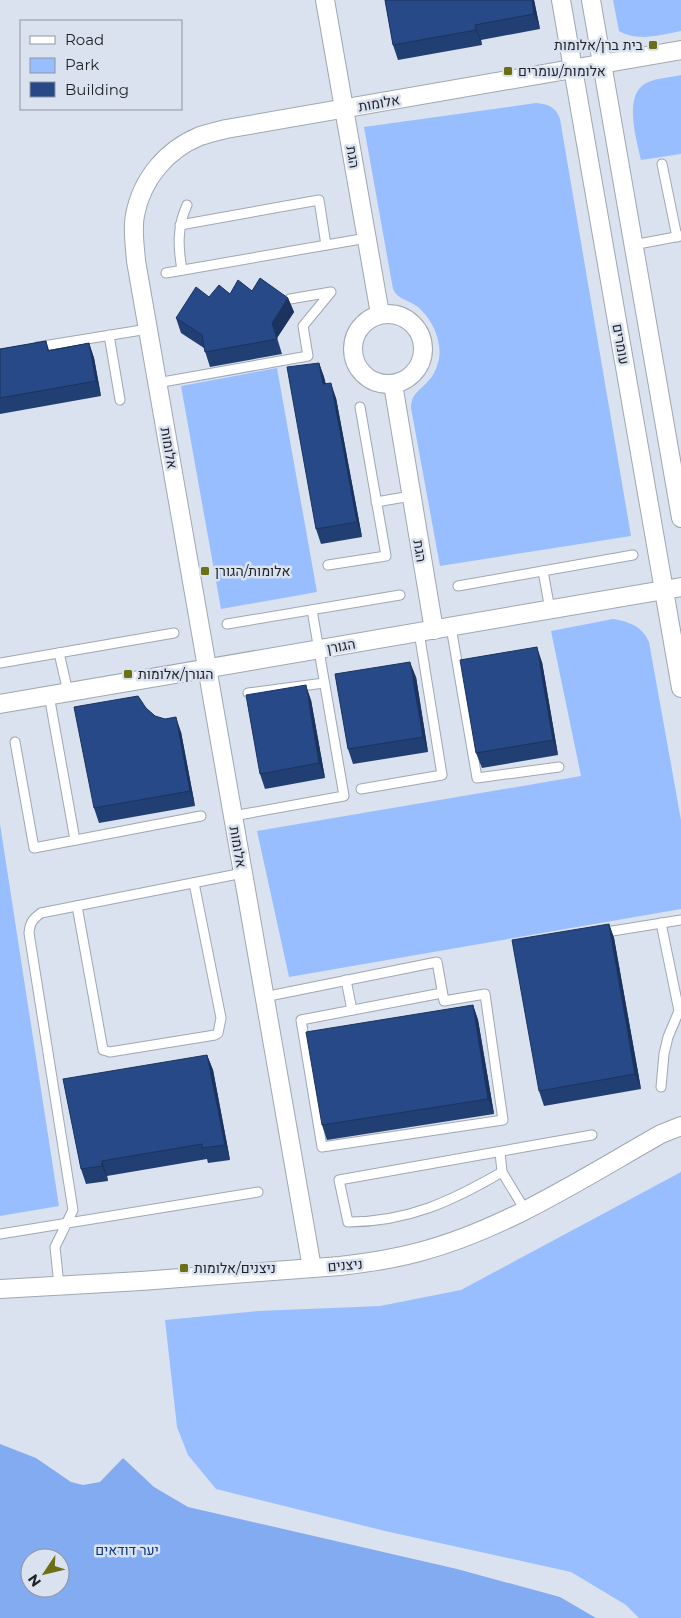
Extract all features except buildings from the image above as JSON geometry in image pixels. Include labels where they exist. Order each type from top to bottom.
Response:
[{"type":"street","name":"הגת","points":[[325,0],[380,314]]},
{"type":"street","name":"עומרים","points":[[561,0],[672,589],[681,688]]},
{"type":"street","points":[[591,0],[681,518]]},
{"type":"street","name":"אלומות","points":[[312,1268],[136,261],[135,216],[140,196],[149,177],[162,160],[180,147],[201,136],[218,131],[681,50]]},
{"type":"street","points":[[380,314],[394,314],[406,319],[416,329],[422,342],[422,356],[418,368],[408,378],[393,384],[382,384],[369,380],[358,370],[353,357],[353,343],[357,330],[367,320],[380,314]]},
{"type":"street","name":"הגת","points":[[393,384],[411,496],[426,631]]},
{"type":"street","name":"הגורן","points":[[0,704],[672,589]]},
{"type":"street","name":"ניצנים","points":[[661,1134],[681,1117]]},
{"type":"street","name":"ניצנים","points":[[0,1288],[142,1281],[312,1268],[368,1263],[420,1252],[470,1235],[525,1210],[661,1134],[681,1126]]},
{"type":"lane","points":[[633,245],[679,236],[662,164]]},
{"type":"lane","points":[[180,225],[319,200],[326,245]]},
{"type":"lane","points":[[182,270],[179,245],[180,225],[187,205]]},
{"type":"lane","points":[[166,273],[367,238]]},
{"type":"lane","points":[[157,383],[308,356],[303,326],[331,292],[290,298]]},
{"type":"lane","points":[[27,349],[148,329]]},
{"type":"lane","points":[[109,336],[120,400]]},
{"type":"lane","points":[[328,565],[386,556],[360,407]]},
{"type":"lane","points":[[376,502],[411,496]]},
{"type":"lane","points":[[458,586],[633,555]]},
{"type":"lane","points":[[543,571],[550,610]]},
{"type":"lane","points":[[228,624],[400,595]]},
{"type":"lane","points":[[233,816],[344,796],[312,610]]},
{"type":"lane","points":[[451,627],[477,778],[559,767]]},
{"type":"lane","points":[[362,789],[442,775],[426,631]]},
{"type":"lane","points":[[0,663],[174,633]]},
{"type":"lane","points":[[59,653],[68,692]]},
{"type":"lane","points":[[248,693],[324,683]]},
{"type":"lane","points":[[49,695],[75,840]]},
{"type":"lane","points":[[15,742],[34,848],[200,816]]},
{"type":"lane","points":[[59,1284],[55,1248],[72,1210],[29,933],[30,924],[41,913],[243,873]]},
{"type":"lane","points":[[77,906],[103,1050],[110,1052],[215,1035],[218,1033],[220,1018],[194,883]]},
{"type":"lane","points":[[594,934],[681,920]]},
{"type":"lane","points":[[660,923],[679,1011],[668,1038],[660,1087]]},
{"type":"lane","points":[[264,996],[438,962],[444,1001],[485,994],[503,1120],[322,1146],[301,1020],[442,993]]},
{"type":"lane","points":[[346,980],[352,1010]]},
{"type":"lane","points":[[502,1172],[465,1193],[427,1210],[368,1222],[348,1222],[339,1180],[592,1135]]},
{"type":"lane","points":[[500,1152],[502,1172],[525,1210]]},
{"type":"lane","points":[[0,1234],[258,1192]]},
{"type":"green space","points":[[613,0],[681,0],[681,31],[641,37],[619,31]]},
{"type":"green space","points":[[681,75],[681,154],[641,160],[633,121],[634,100],[637,91],[651,81]]},
{"type":"green space","points":[[536,103],[551,107],[560,119],[631,536],[440,566],[411,408],[415,395],[436,370],[440,352],[439,345],[435,330],[428,318],[418,307],[404,300],[393,289],[364,127]]},
{"type":"green space","points":[[277,368],[317,592],[221,609],[181,386]]},
{"type":"green space","points":[[613,619],[639,628],[649,642],[681,820],[681,909],[289,977],[257,831],[581,776],[551,631]]},
{"type":"green space","points":[[0,824],[59,1206],[0,1216]]},
{"type":"green space","points":[[681,1172],[681,1618],[639,1618],[626,1605],[571,1572],[385,1531],[216,1489],[188,1455],[177,1427],[165,1320],[258,1311],[380,1306],[461,1290]]},
{"type":"green space","name":"יער דודאים","points":[[0,1444],[36,1458],[71,1482],[83,1485],[100,1482],[123,1458],[154,1487],[188,1507],[457,1569],[560,1597],[596,1618],[0,1618]]},
{"type":"place","name":"בית ברן/אלומות","points":[[653,45]]},
{"type":"place","name":"אלומות/עומרים","points":[[508,71]]},
{"type":"place","name":"אלומות/הגורן","points":[[205,571]]},
{"type":"place","name":"הגורן/אלומות","points":[[128,674]]},
{"type":"place","name":"ניצנים/אלומות","points":[[184,1268]]}]
